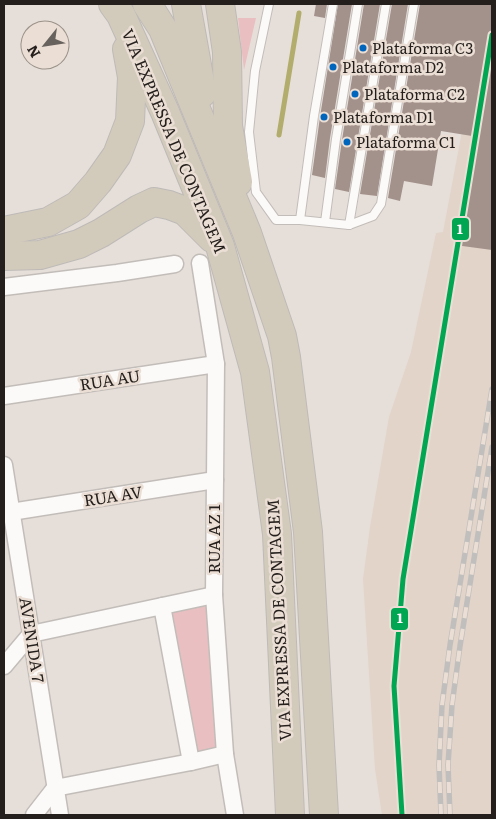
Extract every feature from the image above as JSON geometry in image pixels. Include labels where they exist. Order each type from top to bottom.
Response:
[{"type":"highway","name":"VIA EXPRESSA DE CONTAGEM","points":[[147,4],[163,29],[247,233],[279,328],[286,356],[308,532],[324,815]]},
{"type":"highway","points":[[186,4],[211,147]]},
{"type":"highway","points":[[220,4],[227,52],[228,126],[247,233]]},
{"type":"highway","name":"VIA EXPRESSA DE CONTAGEM","points":[[117,10],[165,112],[210,254],[255,372],[277,534],[290,815]]},
{"type":"highway","points":[[4,231],[48,222],[78,205],[98,182],[116,154],[130,121],[132,77],[117,10]]},
{"type":"highway","points":[[4,256],[40,255],[79,244],[102,233],[139,208],[154,202],[185,211],[210,254]]},
{"type":"street","name":"RUA AZ 1","points":[[210,254],[216,364],[214,595],[225,754],[235,815]]},
{"type":"street","points":[[4,287],[175,264]]},
{"type":"street","name":"RUA AU","points":[[4,396],[216,364]]},
{"type":"street","name":"AVENIDA 7","points":[[4,465],[60,815]]},
{"type":"street","name":"RUA AV","points":[[11,512],[215,480]]},
{"type":"street","points":[[4,544],[18,555]]},
{"type":"street","points":[[4,666],[31,634],[214,595]]},
{"type":"street","points":[[162,606],[191,762]]},
{"type":"street","points":[[34,815],[55,788],[225,754]]},
{"type":"lane","points":[[269,4],[255,71],[249,132],[256,192],[276,220],[300,220],[349,225],[373,216],[381,204],[414,4]]},
{"type":"lane","points":[[300,220],[314,116],[333,4]]},
{"type":"lane","points":[[325,222],[358,4]]},
{"type":"lane","points":[[349,225],[386,4]]},
{"type":"shaded area","points":[[486,4],[492,4],[492,815],[382,815],[375,769],[363,579],[389,417],[411,352],[436,233],[443,232]]},
{"type":"shaded area","points":[[238,18],[256,18],[244,70]]},
{"type":"shaded area","points":[[213,596],[222,754],[192,761],[163,607]]},
{"type":"building","points":[[316,4],[327,4],[325,18],[314,16]]},
{"type":"building","points":[[338,4],[352,4],[325,178],[312,175]]},
{"type":"building","points":[[364,4],[380,4],[349,192],[335,189]]},
{"type":"building","points":[[392,4],[408,4],[377,196],[360,194]]},
{"type":"building","points":[[420,4],[492,4],[492,250],[455,245],[472,136],[441,131],[432,186],[404,181],[400,201],[388,198]]},
{"type":"waterway","points":[[279,135],[299,13]]},
{"type":"railway","points":[[441,815],[439,765],[442,705],[492,389]]},
{"type":"railway","points":[[450,815],[448,765],[452,705],[492,447]]},
{"type":"metro line","name":"1","points":[[402,815],[394,686],[403,579],[492,35]]},
{"type":"place","name":"Plataforma C3","points":[[363,48]]},
{"type":"place","name":"Plataforma D2","points":[[333,67]]},
{"type":"place","name":"Plataforma C2","points":[[355,94]]},
{"type":"place","name":"Plataforma D1","points":[[324,117]]},
{"type":"place","name":"Plataforma C1","points":[[347,142]]}]
